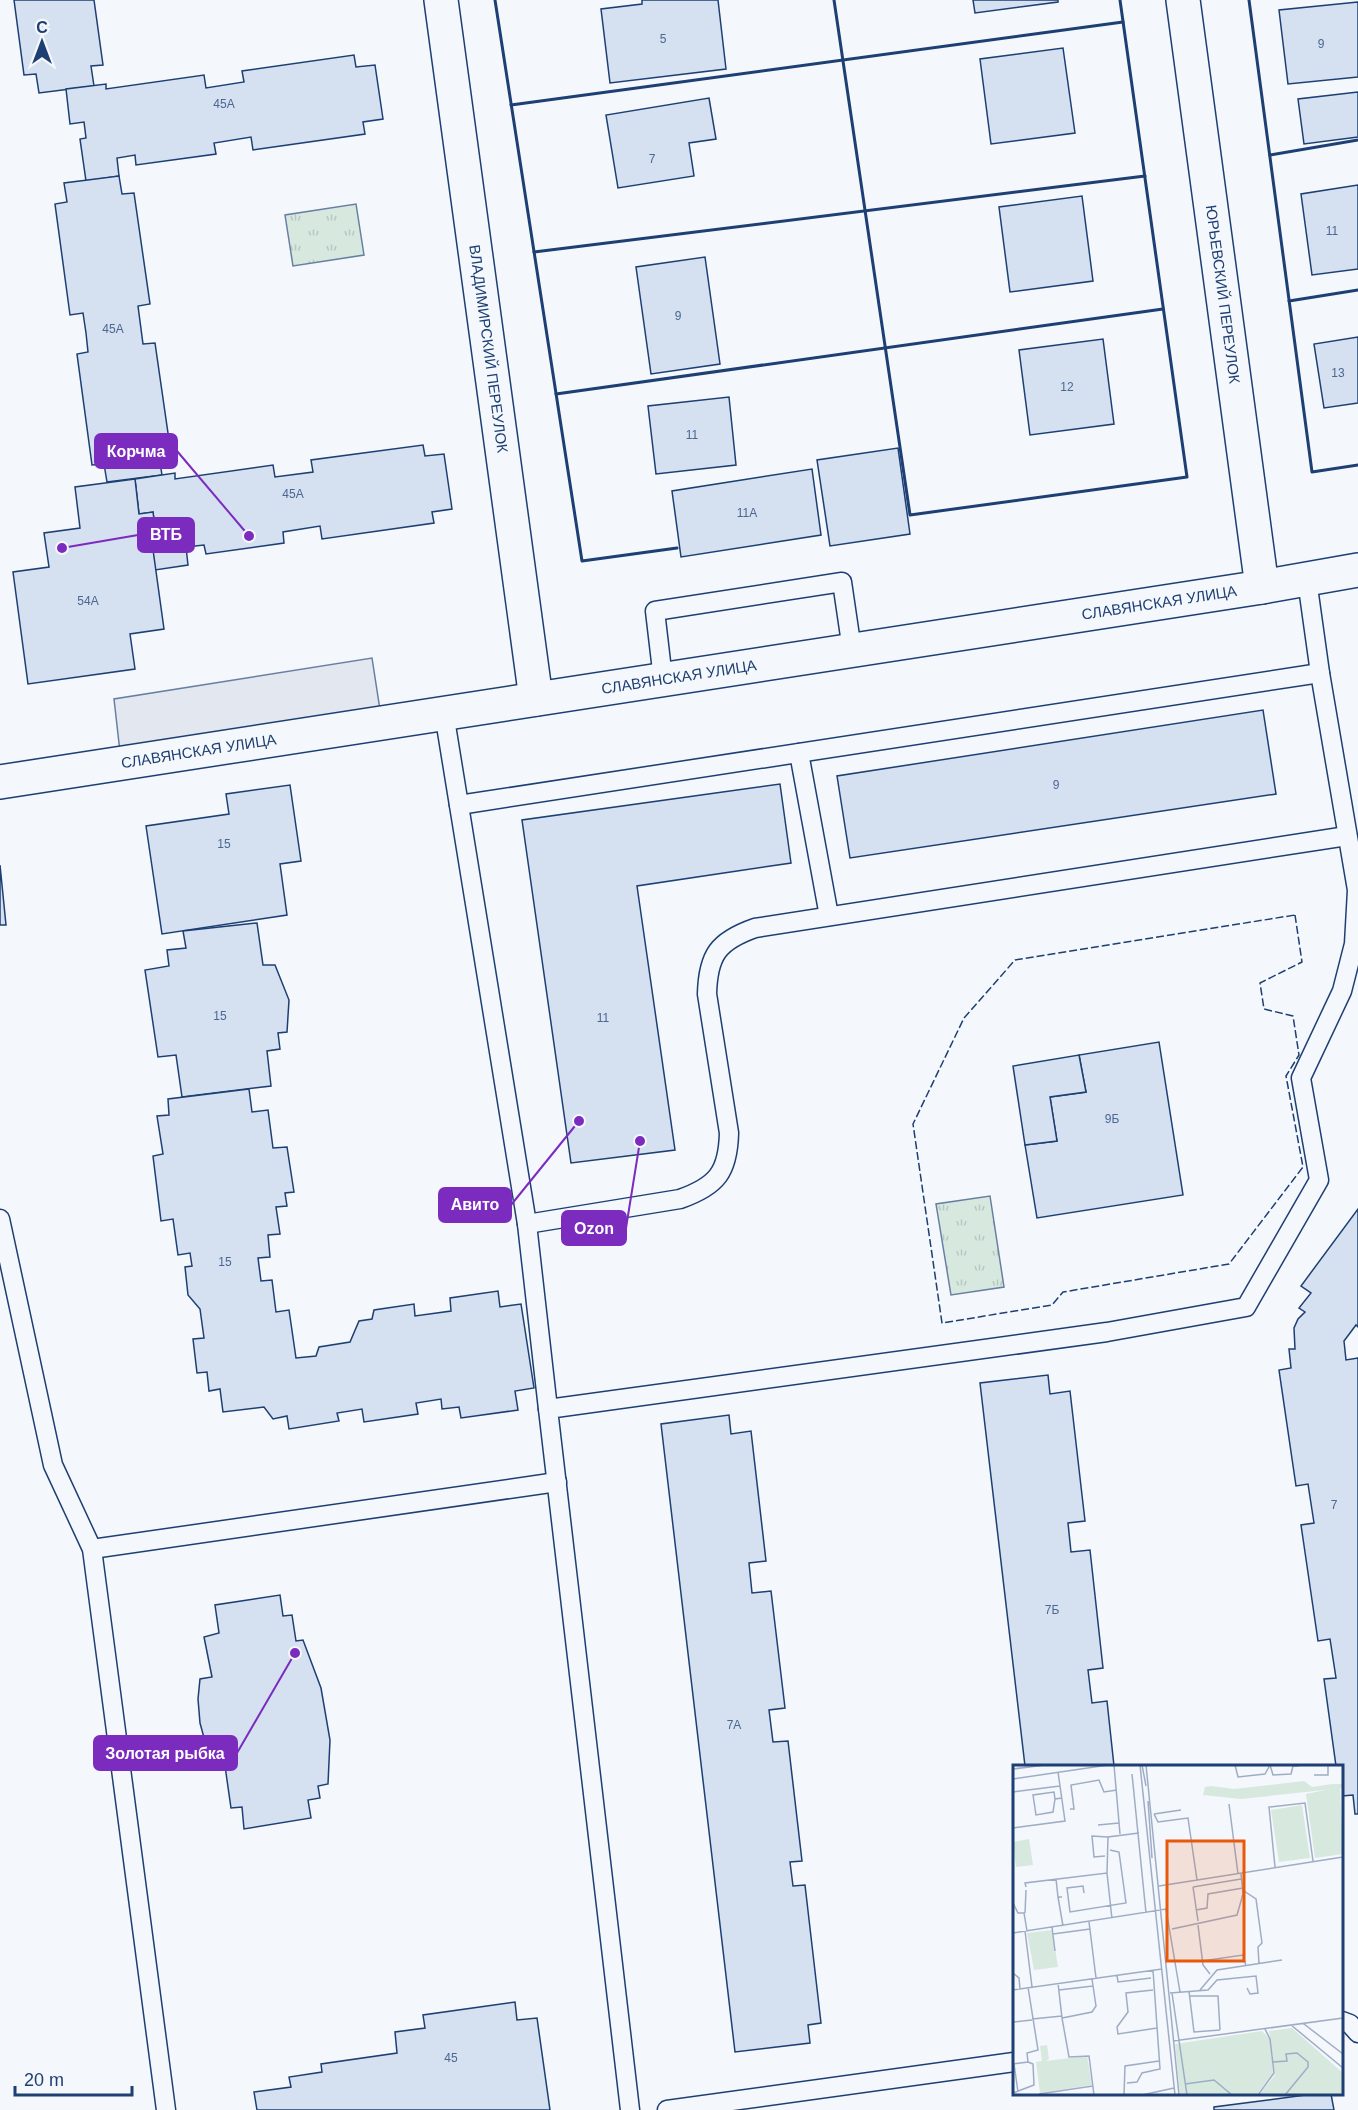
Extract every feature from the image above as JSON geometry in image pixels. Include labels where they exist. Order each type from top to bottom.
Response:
[{"type":"street","name":"ВЛАДИМИРСКИЙ ПЕРЕУЛОК","points":[[441,0],[536,699]]},
{"type":"street","name":"ЮРЬЕВСКИЙ ПЕРЕУЛОК","points":[[1183,0],[1262,587]]},
{"type":"street","name":"СЛАВЯНСКАЯ УЛИЦА","points":[[0,782],[1307,580],[1358,570]]},
{"type":"lane","points":[[548,1409],[1107,1332],[1246,1307],[1319,1180],[1301,1078],[1342,991],[1354,944],[1357,890],[1320,673],[1307,580]]},
{"type":"lane","points":[[663,679],[655,610],[842,582],[852,650]]},
{"type":"lane","points":[[459,805],[1320,673]]},
{"type":"lane","points":[[444,713],[526,1224],[630,2110]]},
{"type":"lane","points":[[799,753],[829,916]]},
{"type":"lane","points":[[526,1224],[680,1199],[702,1191],[719,1176],[728,1156],[729,1133],[707,994],[708,972],[717,951],[734,936],[755,928],[1347,836]]},
{"type":"lane","points":[[0,1219],[53,1465],[92,1549],[148,1957],[166,2110]]},
{"type":"lane","points":[[92,1549],[557,1482]]},
{"type":"lane","points":[[1343,2022],[1350,2024],[1358,2033]]},
{"type":"lane","points":[[667,2110],[1013,2061]]},
{"type":"green space","points":[[356,204],[364,255],[293,266],[285,215]]},
{"type":"green space","points":[[990,1196],[1004,1287],[951,1295],[936,1204]]},
{"type":"shaded area","points":[[372,658],[380,710],[120,752],[114,699]]},
{"type":"building","points":[[14,0],[94,0],[103,65],[91,66],[94,86],[39,93],[36,74],[24,75]]},
{"type":"building","points":[[642,0],[718,0],[726,69],[610,83],[601,9],[642,4]]},
{"type":"building","points":[[973,0],[1058,0],[1058,2],[975,13]]},
{"type":"building","points":[[1358,2],[1358,77],[1288,84],[1279,10]]},
{"type":"building","points":[[1063,48],[1075,133],[991,144],[980,59]]},
{"type":"building","points":[[354,55],[356,67],[375,65],[383,119],[363,122],[365,134],[253,150],[251,137],[214,143],[216,154],[136,165],[135,155],[117,158],[119,176],[86,181],[80,139],[86,138],[84,122],[70,124],[66,89],[106,84],[106,89],[204,75],[206,88],[244,82],[242,71]]},
{"type":"building","points":[[1358,92],[1358,137],[1304,144],[1298,99]]},
{"type":"building","points":[[709,98],[716,139],[689,143],[694,176],[618,188],[606,115]]},
{"type":"building","points":[[119,176],[122,194],[134,193],[150,304],[138,306],[143,344],[155,343],[171,454],[159,456],[162,475],[107,482],[104,464],[92,465],[77,354],[88,352],[86,333],[83,313],[70,315],[55,204],[67,202],[64,183]]},
{"type":"building","points":[[1358,185],[1358,269],[1312,275],[1301,194]]},
{"type":"building","points":[[1082,196],[1093,281],[1010,292],[999,207]]},
{"type":"building","points":[[705,257],[720,364],[651,374],[636,267]]},
{"type":"building","points":[[1358,337],[1358,403],[1324,408],[1314,344]]},
{"type":"building","points":[[1103,339],[1114,424],[1030,435],[1019,350]]},
{"type":"building","points":[[729,397],[736,465],[656,474],[648,406]]},
{"type":"building","points":[[423,445],[425,456],[444,454],[452,509],[432,512],[434,523],[322,539],[320,526],[283,532],[284,543],[206,554],[204,545],[186,547],[188,565],[155,570],[150,528],[155,527],[153,512],[139,514],[135,479],[175,473],[175,479],[273,465],[275,477],[313,472],[311,460]]},
{"type":"building","points":[[898,448],[910,534],[830,546],[817,460]]},
{"type":"building","points":[[812,469],[821,535],[681,557],[672,491]]},
{"type":"building","points":[[135,479],[139,514],[153,512],[155,527],[150,528],[164,629],[130,634],[135,669],[28,684],[13,572],[49,567],[44,533],[80,528],[75,487]]},
{"type":"building","points":[[1263,710],[1276,794],[850,858],[837,776]]},
{"type":"building","points":[[780,784],[791,863],[637,886],[675,1150],[571,1163],[522,820]]},
{"type":"building","points":[[290,785],[301,861],[280,864],[287,915],[162,934],[146,826],[229,814],[226,794]]},
{"type":"building","points":[[0,865],[6,925],[0,925]]},
{"type":"building","points":[[257,923],[263,965],[275,965],[289,1000],[287,1032],[278,1033],[280,1049],[267,1051],[271,1086],[182,1097],[176,1055],[158,1057],[145,970],[169,966],[167,950],[186,948],[183,931]]},
{"type":"building","points":[[1159,1042],[1183,1195],[1037,1218],[1025,1145],[1057,1141],[1050,1097],[1086,1092],[1079,1055]]},
{"type":"building","points":[[1079,1055],[1086,1092],[1050,1097],[1057,1141],[1025,1145],[1013,1066]]},
{"type":"building","points":[[249,1089],[252,1112],[268,1110],[273,1148],[287,1147],[294,1192],[285,1193],[287,1206],[276,1207],[280,1234],[268,1235],[270,1257],[258,1258],[261,1281],[272,1280],[276,1312],[289,1310],[296,1358],[316,1356],[319,1347],[350,1342],[359,1321],[372,1319],[374,1310],[414,1304],[415,1316],[451,1311],[450,1298],[498,1291],[500,1307],[521,1304],[534,1388],[515,1391],[518,1410],[461,1418],[459,1407],[442,1409],[441,1399],[416,1403],[418,1414],[364,1422],[362,1409],[337,1413],[339,1421],[289,1429],[287,1416],[273,1419],[264,1407],[223,1412],[220,1389],[209,1391],[207,1372],[197,1373],[193,1339],[204,1338],[200,1309],[188,1295],[185,1267],[192,1266],[190,1253],[178,1255],[173,1219],[161,1221],[153,1156],[163,1154],[157,1116],[169,1115],[168,1099]]},
{"type":"building","points":[[1358,1209],[1358,1327],[1356,1325],[1344,1341],[1346,1360],[1358,1358],[1358,1814],[1355,1814],[1353,1795],[1343,1796],[1343,1765],[1336,1765],[1324,1679],[1336,1678],[1330,1639],[1318,1641],[1301,1525],[1314,1523],[1308,1484],[1296,1486],[1279,1370],[1291,1368],[1289,1349],[1295,1349],[1294,1328],[1298,1319],[1305,1312],[1299,1308],[1311,1293],[1301,1286]]},
{"type":"building","points":[[1048,1375],[1050,1394],[1070,1391],[1085,1521],[1068,1523],[1071,1552],[1090,1550],[1103,1668],[1088,1670],[1092,1703],[1107,1701],[1114,1765],[1025,1765],[980,1383]]},
{"type":"building","points":[[729,1415],[731,1434],[751,1431],[766,1561],[749,1563],[752,1593],[771,1591],[785,1708],[769,1710],[773,1742],[788,1741],[802,1861],[790,1862],[793,1886],[805,1885],[821,2023],[808,2025],[810,2043],[735,2052],[661,1424]]},
{"type":"building","points":[[280,1595],[283,1616],[292,1615],[296,1641],[303,1640],[321,1688],[330,1740],[328,1784],[318,1786],[320,1798],[308,1800],[311,1818],[244,1829],[242,1807],[231,1808],[225,1766],[216,1767],[206,1745],[200,1723],[198,1699],[200,1679],[212,1677],[204,1637],[219,1633],[215,1605]]},
{"type":"building","points":[[515,2002],[517,2020],[537,2018],[550,2110],[257,2110],[254,2092],[291,2087],[289,2077],[322,2072],[321,2064],[397,2053],[395,2032],[425,2028],[423,2015]]},
{"type":"building","points":[[1305,2095],[1331,2095],[1334,2110],[1214,2110],[1214,2107]]},
{"type":"fence","points":[[1295,915],[1302,962],[1260,983],[1264,1009],[1293,1016],[1299,1055],[1286,1076],[1303,1167],[1229,1264],[1063,1292],[1052,1305],[942,1323],[913,1124],[964,1018],[1015,960],[1295,915]]},
{"type":"wall","points":[[495,0],[582,561],[677,548]]},
{"type":"wall","points":[[834,0],[910,515],[1187,477],[1120,0]]},
{"type":"wall","points":[[1249,0],[1312,472],[1358,465]]},
{"type":"wall","points":[[511,105],[1123,22]]},
{"type":"wall","points":[[1270,155],[1358,140]]},
{"type":"wall","points":[[534,252],[1145,176]]},
{"type":"wall","points":[[1289,301],[1358,290]]},
{"type":"wall","points":[[556,394],[1163,309]]},
{"type":"place","name":"Корчма","points":[[249,536]]},
{"type":"place","name":"ВТБ","points":[[62,548]]},
{"type":"place","name":"Авито","points":[[579,1121]]},
{"type":"place","name":"Ozon","points":[[640,1141]]},
{"type":"place","name":"Золотая рыбка","points":[[295,1653]]}]
